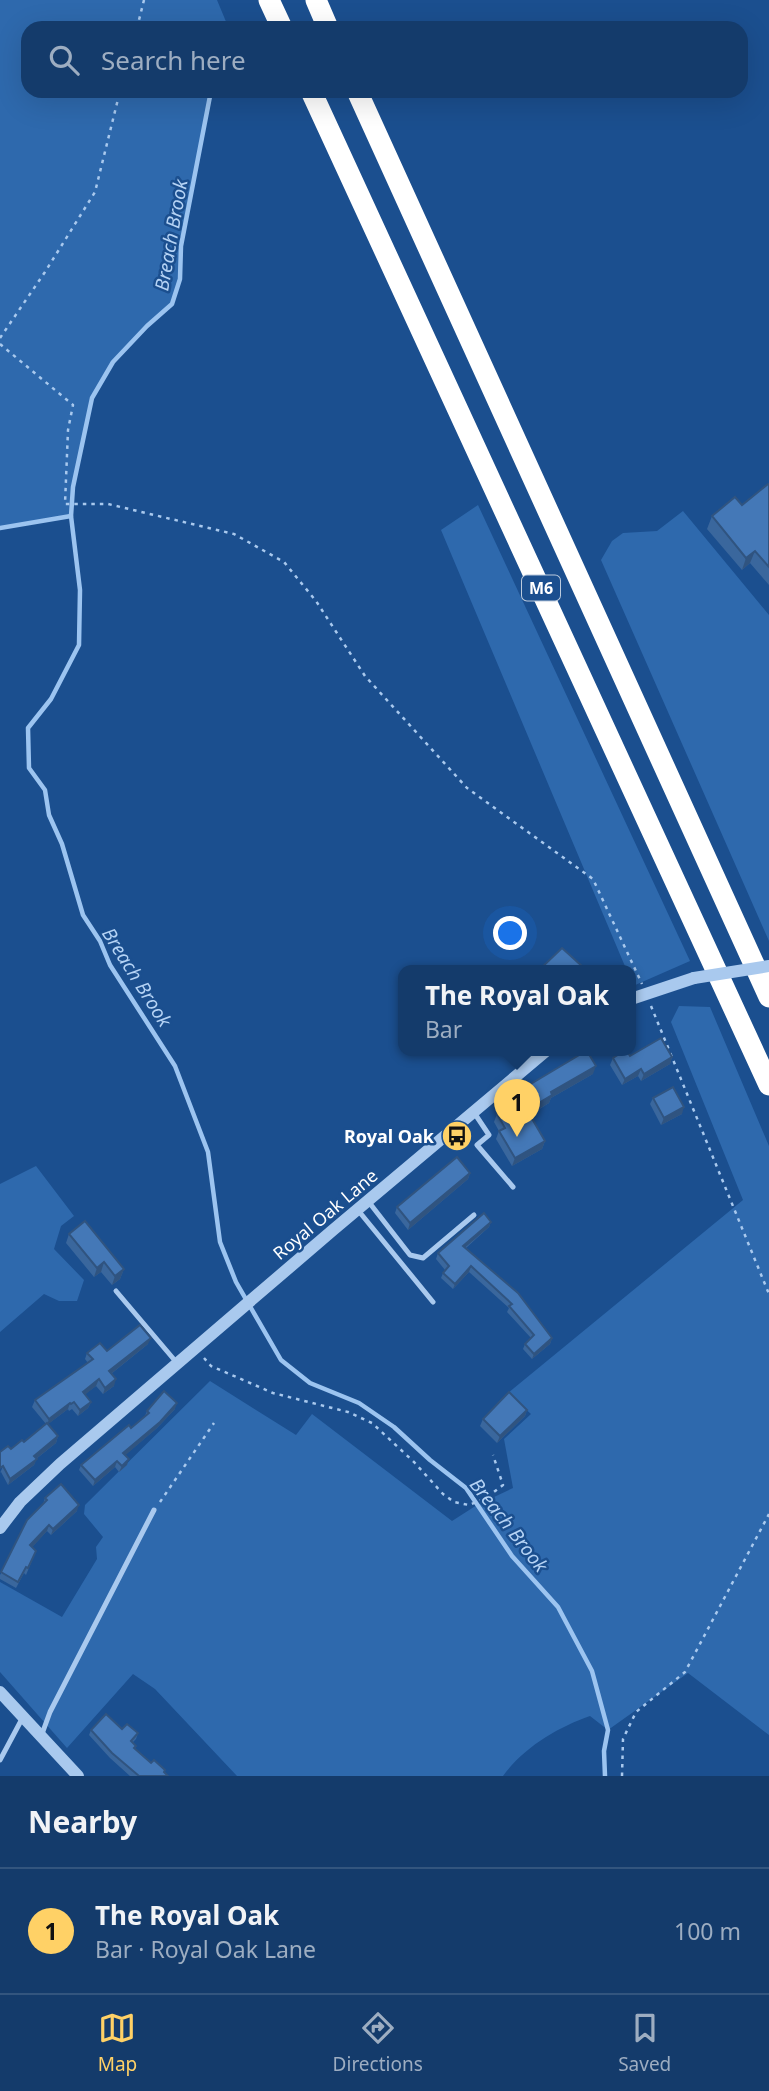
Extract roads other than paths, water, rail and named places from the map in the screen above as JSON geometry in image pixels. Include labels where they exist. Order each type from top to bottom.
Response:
[{"type":"highway","points":[[269,0],[279,21]]},
{"type":"highway","points":[[316,0],[325,21]]},
{"type":"highway","name":"M6","points":[[314,98],[769,1085]]},
{"type":"highway","name":"M6","points":[[360,98],[769,997]]},
{"type":"street","points":[[636,997],[694,978],[769,966]]},
{"type":"street","name":"Royal Oak Lane","points":[[177,1363],[540,1056]]},
{"type":"street","points":[[0,1528],[20,1502],[44,1478],[177,1363]]},
{"type":"street","points":[[0,1692],[78,1776]]},
{"type":"lane","points":[[473,1111],[489,1135],[477,1145],[513,1187]]},
{"type":"lane","points":[[368,1201],[410,1255],[423,1258],[474,1215]]},
{"type":"lane","points":[[357,1209],[433,1302]]},
{"type":"lane","points":[[116,1291],[177,1363]]},
{"type":"lane","points":[[41,1737],[50,1712],[154,1510]]},
{"type":"lane","points":[[0,1760],[23,1717]]},
{"type":"waterway","name":"Breach Brook","points":[[210,98],[181,246],[180,279],[172,304],[113,362],[92,398],[73,487],[71,516],[80,590],[79,645],[51,699],[28,728],[29,768],[45,790],[49,815],[62,844],[83,915],[100,941],[110,965],[175,1066],[208,1152],[220,1242],[236,1282],[281,1360],[310,1383],[359,1403],[394,1427],[466,1488],[512,1556],[558,1607],[592,1671],[608,1730],[604,1751],[605,1776]]},
{"type":"waterway","points":[[0,528],[71,516]]},
{"type":"place","name":"Royal Oak","points":[[457,1136]]},
{"type":"place","name":"The Royal Oak","points":[[517,1137]]}]
